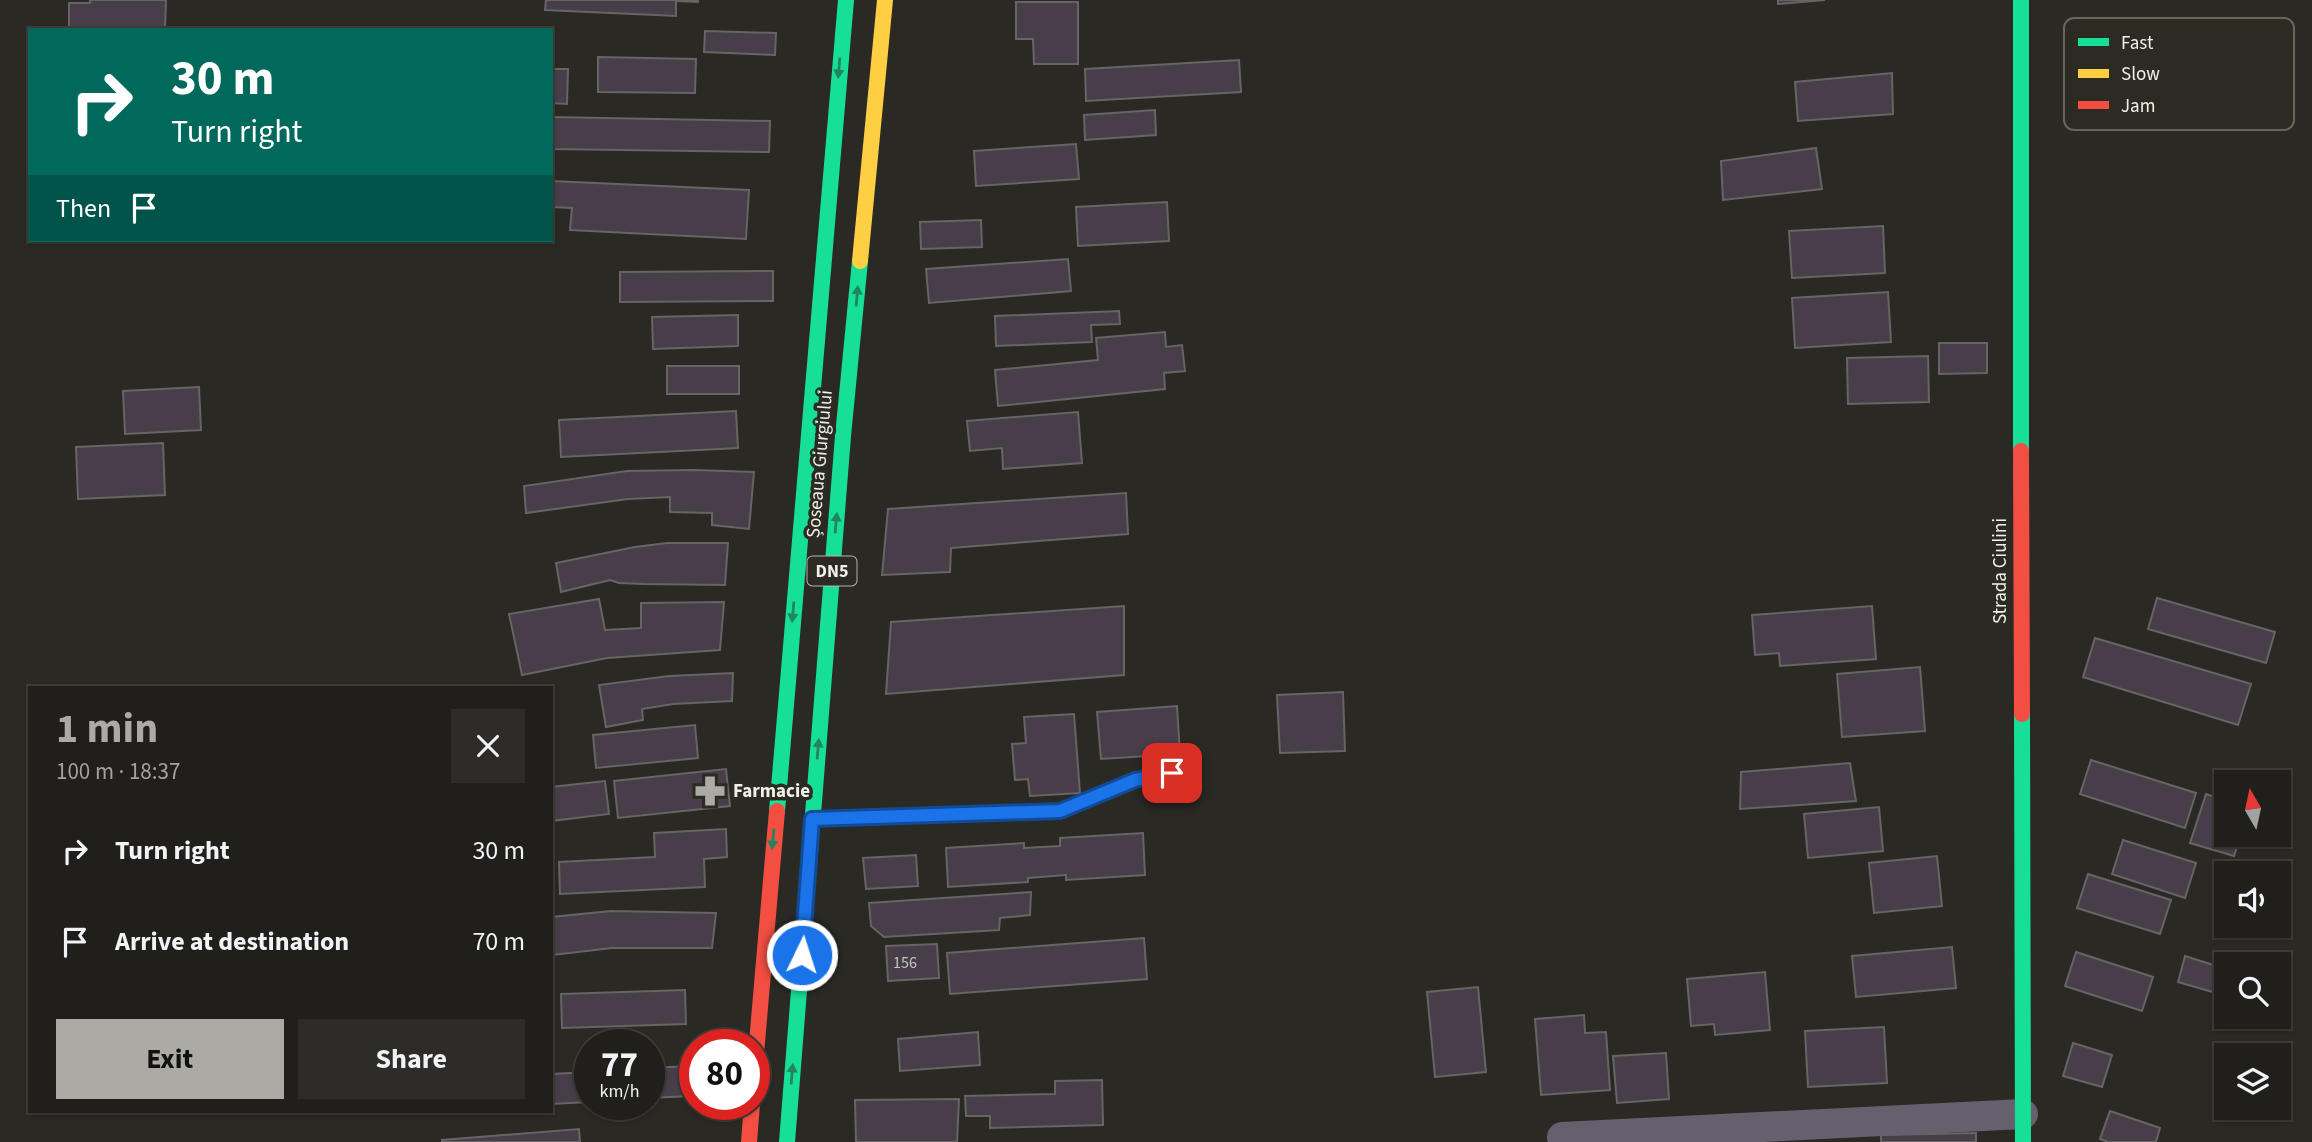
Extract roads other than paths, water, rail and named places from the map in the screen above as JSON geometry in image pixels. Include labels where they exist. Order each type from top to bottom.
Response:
[{"type":"main road","name":"Șoseaua Giurgiului","points":[[758,1029],[846,0]]},
{"type":"main road","name":"Șoseaua Giurgiului","points":[[787,1142],[843,436],[885,0]]},
{"type":"main road","name":"Strada Ciulini","points":[[2021,0],[2023,1128]]},
{"type":"main road","points":[[749,1142],[751,1120]]},
{"type":"street","points":[[1562,1137],[2023,1128]]},
{"type":"lane","points":[[812,819],[1060,811],[1135,780],[1172,773]]},
{"type":"place","name":"Farmacie","points":[[710,791]]}]
